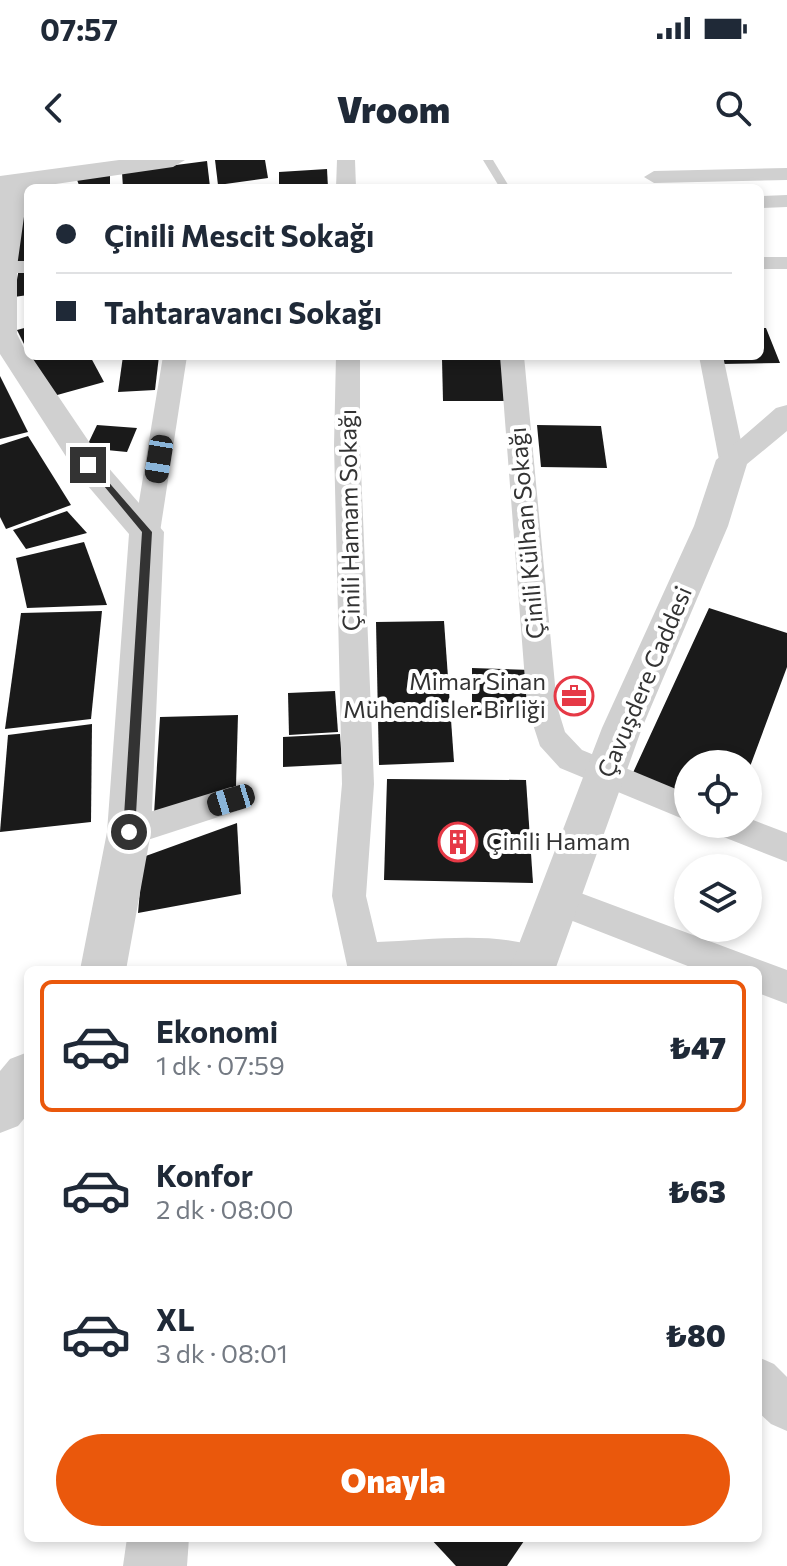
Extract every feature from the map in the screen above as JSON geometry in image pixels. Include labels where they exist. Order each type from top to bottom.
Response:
[{"type":"street","points":[[147,532],[88,465],[2,334],[10,267],[7,175],[173,160]]},
{"type":"street","points":[[346,160],[346,184]]},
{"type":"street","points":[[653,175],[787,174]]},
{"type":"street","points":[[764,202],[787,201]]},
{"type":"street","points":[[764,263],[787,263]]},
{"type":"street","points":[[104,966],[129,832],[147,532],[174,360]]},
{"type":"street","name":"Çinili Hamam Sokağı","points":[[348,360],[347,445],[358,784],[349,896],[364,965]]},
{"type":"street","name":"Çinili Külhan Sokağı","points":[[512,360],[542,706],[551,737],[571,759],[674,802]]},
{"type":"street","points":[[712,360],[732,460],[787,415]]},
{"type":"street","name":"Çavuşdere Caddesi","points":[[534,966],[605,775],[711,526],[732,460]]},
{"type":"street","points":[[129,832],[231,800]]},
{"type":"street","points":[[762,838],[787,848]]},
{"type":"street","points":[[559,900],[731,966]]},
{"type":"street","points":[[364,965],[471,954],[534,966]]},
{"type":"street","points":[[762,978],[787,987]]},
{"type":"street","points":[[0,1108],[24,1081]]},
{"type":"street","points":[[762,1384],[787,1408]]},
{"type":"street","points":[[155,1566],[158,1542]]},
{"type":"lane","points":[[488,160],[503,184]]},
{"type":"building","points":[[215,160],[265,160],[268,178],[218,184]]},
{"type":"building","points":[[207,161],[210,184],[123,184],[122,172]]},
{"type":"building","points":[[327,169],[328,184],[279,184],[279,172]]},
{"type":"building","points":[[110,171],[110,184],[79,184],[76,177]]},
{"type":"building","points":[[24,214],[24,261],[12,262],[17,215]]},
{"type":"building","points":[[19,268],[24,268],[24,296],[14,297]]},
{"type":"building","points":[[24,328],[24,344],[17,330]]},
{"type":"building","points":[[764,328],[780,363],[721,364],[720,360],[764,360]]},
{"type":"building","points":[[32,360],[92,360],[104,382],[50,397]]},
{"type":"building","points":[[122,360],[159,360],[155,390],[118,392]]},
{"type":"building","points":[[442,360],[502,360],[505,401],[443,401]]},
{"type":"building","points":[[0,376],[28,432],[0,439]]},
{"type":"building","points":[[97,425],[137,428],[127,452],[86,448]]},
{"type":"building","points":[[537,425],[601,426],[607,468],[541,467]]},
{"type":"building","points":[[28,436],[71,505],[6,529],[0,517],[0,445]]},
{"type":"building","points":[[67,511],[87,533],[26,549],[13,530]]},
{"type":"building","points":[[84,542],[107,605],[27,608],[16,558]]},
{"type":"building","points":[[709,608],[787,633],[787,667],[756,750],[674,750],[674,794],[631,777]]},
{"type":"building","points":[[102,611],[91,719],[5,729],[21,613]]},
{"type":"building","points":[[444,621],[454,762],[379,765],[376,622]]},
{"type":"building","points":[[472,668],[530,670],[532,716],[472,715]]},
{"type":"building","points":[[335,691],[338,732],[289,735],[288,693]]},
{"type":"building","points":[[238,715],[236,786],[154,814],[160,717]]},
{"type":"building","points":[[92,724],[91,822],[0,832],[8,735]]},
{"type":"building","points":[[340,734],[342,764],[283,767],[283,737]]},
{"type":"building","name":"Çinili Hamam","points":[[387,779],[526,780],[533,883],[384,880]]},
{"type":"building","points":[[237,823],[241,894],[138,913],[143,857]]},
{"type":"building","points":[[434,1542],[523,1542],[507,1566],[456,1566]]},
{"type":"place","name":"Mimar Sinan Mühendisler Birliği","points":[[574,696]]},
{"type":"place","name":"Çinili Hamam","points":[[458,842]]},
{"type":"route","points":[[88,465],[147,532],[129,832]]}]
